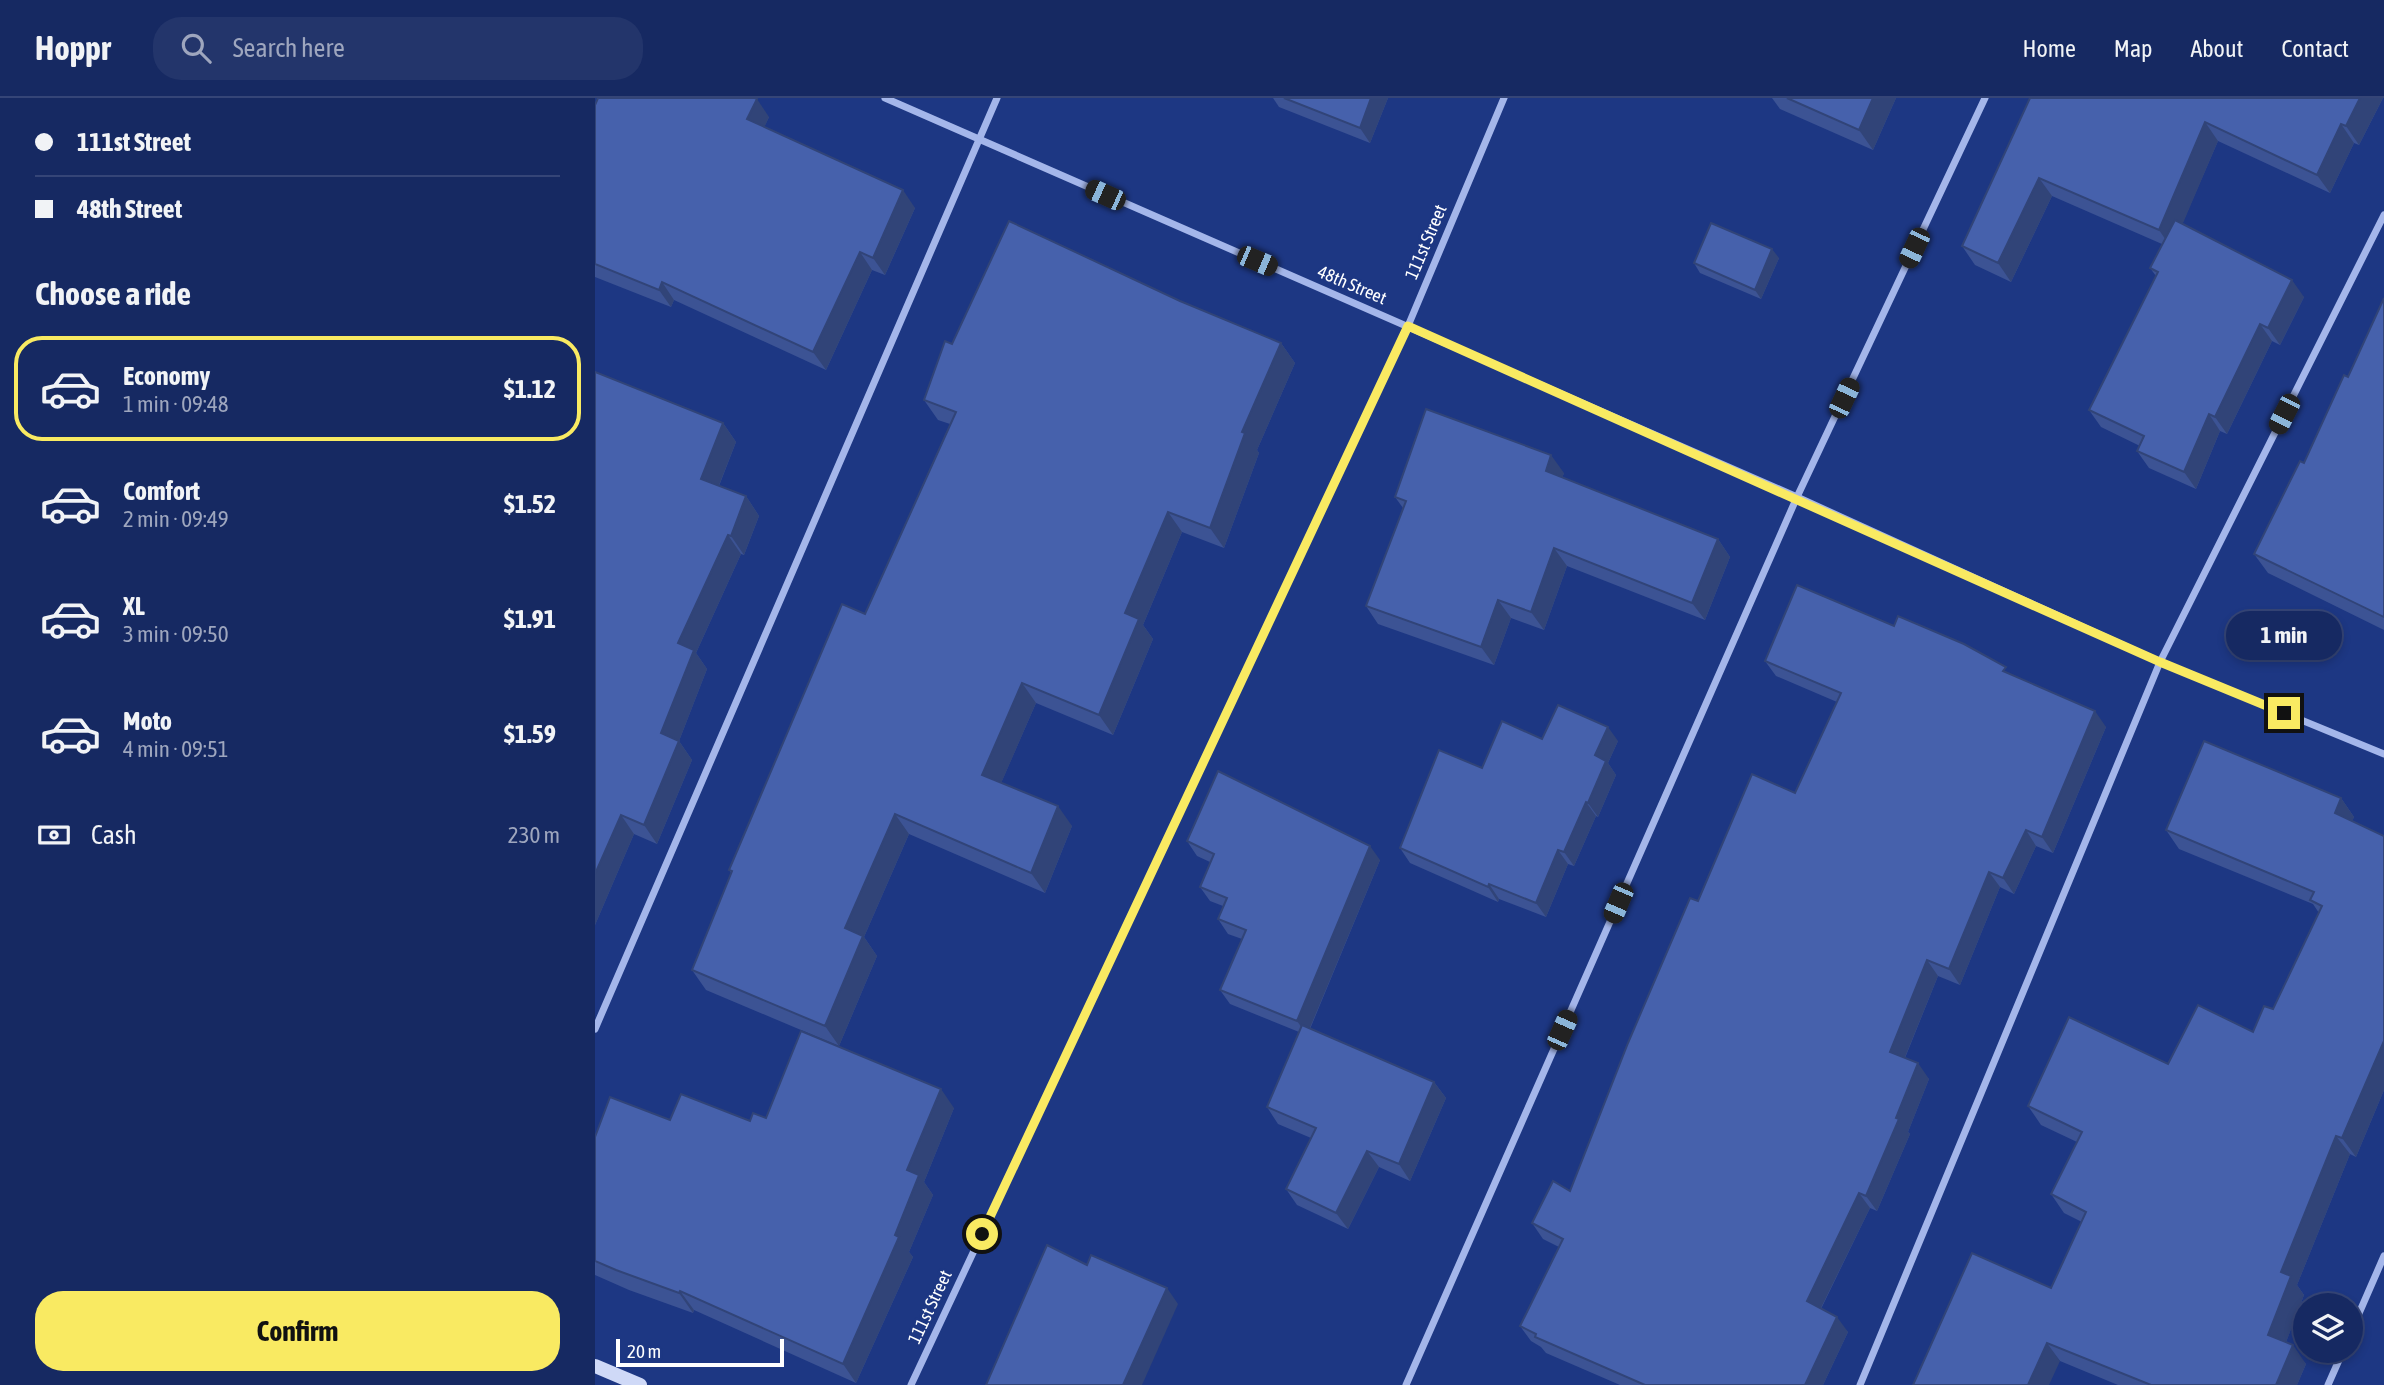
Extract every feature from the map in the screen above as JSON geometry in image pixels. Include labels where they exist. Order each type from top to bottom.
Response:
[{"type":"main road","points":[[595,1366],[640,1385]]},
{"type":"street","name":"48th Street","points":[[885,98],[1797,498],[2160,662],[2384,754]]},
{"type":"street","points":[[595,1029],[997,98]]},
{"type":"street","name":"111st Street","points":[[911,1385],[1408,326],[1504,98]]},
{"type":"street","points":[[1406,1385],[1797,498],[1985,98]]},
{"type":"street","points":[[1860,1385],[2160,662],[2384,215]]},
{"type":"street","points":[[2363,1304],[2384,1256]]},
{"type":"street","points":[[2328,1385],[2338,1363]]},
{"type":"building","points":[[598,98],[755,98],[757,99],[747,119],[903,190],[873,258],[860,252],[813,352],[662,282],[659,290],[595,264],[595,105]]},
{"type":"building","points":[[1284,98],[1371,98],[1360,128]]},
{"type":"building","points":[[1787,98],[1873,98],[1859,130]]},
{"type":"building","points":[[2030,98],[2360,98],[2346,126],[2341,124],[2317,175],[2205,122],[2159,230],[2039,178],[1998,263],[1962,246]]},
{"type":"building","points":[[2175,220],[2292,280],[2268,328],[2260,324],[2215,417],[2209,414],[2184,472],[2137,451],[2144,436],[2089,410],[2158,272],[2150,268]]},
{"type":"building","points":[[1009,221],[1180,301],[1281,343],[1242,432],[1245,433],[1210,528],[1168,512],[1125,613],[1139,619],[1099,715],[1022,683],[982,775],[1058,806],[1031,873],[895,814],[845,928],[863,936],[825,1026],[692,970],[732,871],[729,870],[842,604],[865,614],[956,412],[924,400],[945,341],[952,344]]},
{"type":"building","points":[[1711,223],[1772,249],[1755,290],[1694,263]]},
{"type":"building","points":[[2384,298],[2384,617],[2254,554],[2300,461],[2304,463],[2344,375],[2348,377]]},
{"type":"building","points":[[595,372],[723,423],[701,479],[746,496],[731,536],[728,535],[678,643],[694,650],[661,733],[679,741],[644,825],[621,815],[595,874]]},
{"type":"building","points":[[1426,409],[1551,455],[1546,471],[1718,539],[1692,603],[1554,548],[1531,612],[1498,600],[1481,647],[1366,606],[1406,501],[1395,497]]},
{"type":"building","points":[[1797,585],[1894,626],[1898,616],[1964,644],[2006,667],[2003,671],[2095,711],[2042,837],[2026,830],[2003,878],[1989,872],[1949,969],[1927,960],[1890,1052],[1918,1063],[1896,1118],[1899,1119],[1866,1196],[1859,1193],[1807,1301],[1837,1317],[1805,1385],[1645,1385],[1535,1337],[1536,1334],[1520,1326],[1563,1239],[1532,1223],[1553,1181],[1570,1191],[1628,1043],[1690,898],[1698,901],[1752,774],[1795,793],[1841,693],[1765,661]]},
{"type":"building","points":[[1558,705],[1608,727],[1595,755],[1606,761],[1564,852],[1558,850],[1536,903],[1489,884],[1488,887],[1400,848],[1439,750],[1482,768],[1502,721],[1542,739]]},
{"type":"building","points":[[2204,741],[2341,798],[2335,813],[2384,836],[2384,1041],[2342,1138],[2336,1136],[2281,1272],[2291,1276],[2268,1335],[2293,1345],[2276,1385],[2151,1385],[2047,1343],[2028,1385],[1913,1385],[1972,1253],[2051,1288],[2086,1212],[2051,1194],[2082,1132],[2028,1106],[2069,1017],[2168,1064],[2198,1005],[2253,1032],[2264,1006],[2273,1009],[2322,906],[2310,900],[2314,892],[2166,830]]},
{"type":"building","points":[[1218,771],[1370,846],[1297,1021],[1220,990],[1246,930],[1218,919],[1227,898],[1200,887],[1214,854],[1187,841]]},
{"type":"building","points":[[1302,1025],[1434,1082],[1399,1164],[1367,1151],[1336,1213],[1286,1189],[1316,1128],[1267,1107]]},
{"type":"building","points":[[801,1031],[941,1089],[907,1170],[919,1175],[895,1235],[899,1237],[843,1364],[680,1291],[679,1293],[595,1261],[595,1137],[610,1097],[670,1120],[681,1094],[750,1121],[753,1113],[766,1118]]},
{"type":"building","points":[[1047,1245],[1087,1265],[1091,1255],[1167,1288],[1123,1385],[986,1385]]},
{"type":"route","points":[[982,1234],[1408,326],[2160,662],[2284,713]]}]
